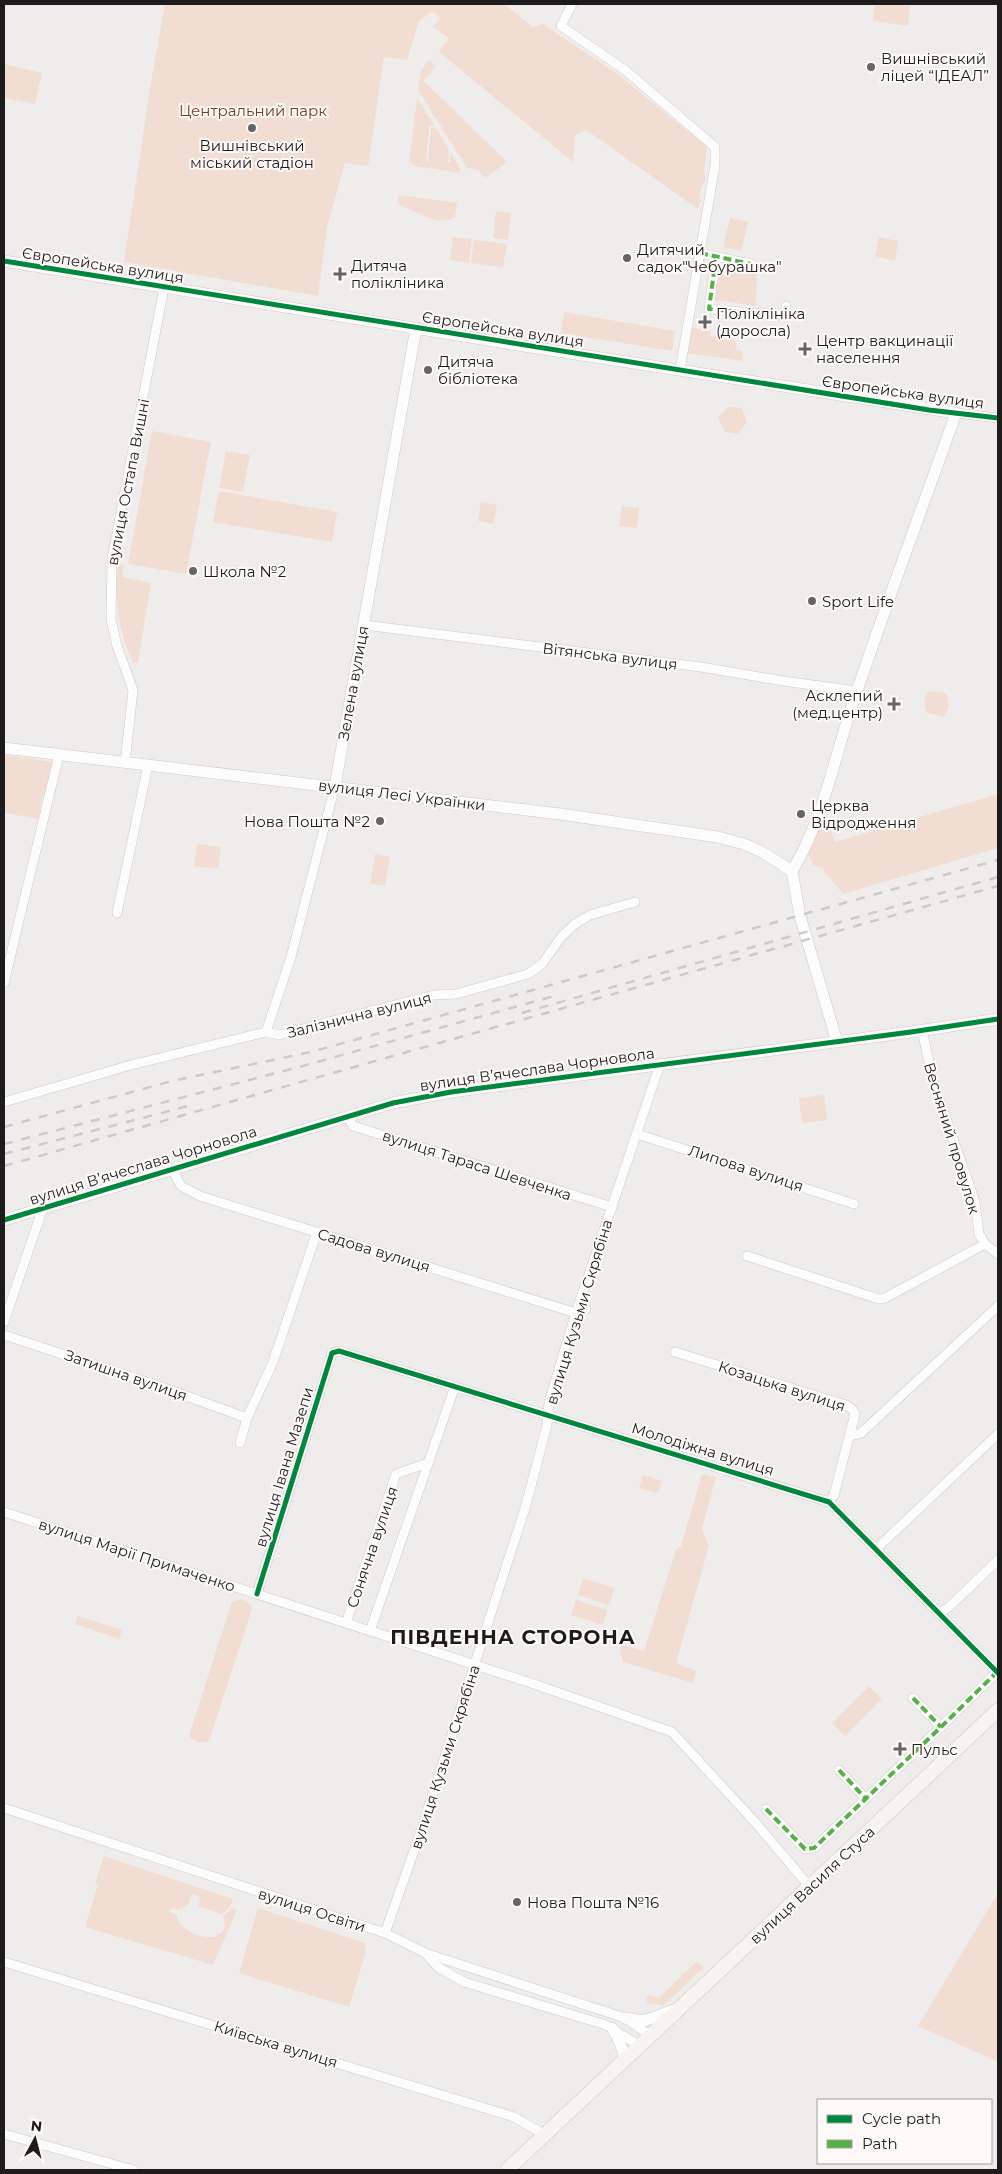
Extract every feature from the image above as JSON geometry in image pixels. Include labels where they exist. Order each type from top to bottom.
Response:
[{"type":"main road","name":"вулиця Василя Стуса","points":[[507,2170],[998,1710]]},
{"type":"street","points":[[572,4],[562,26],[631,75],[715,147],[715,165],[680,370]]},
{"type":"street","points":[[700,253],[752,264]]},
{"type":"street","points":[[716,257],[710,309],[785,316],[786,306]]},
{"type":"street","name":"Європейська вулиця","points":[[4,261],[680,370],[998,418]]},
{"type":"street","name":"вулиця Остапа Вишні","points":[[125,763],[133,690],[117,646],[110,619],[112,559],[164,288]]},
{"type":"street","name":"Зелена вулиця","points":[[266,1032],[293,948],[335,786],[416,328]]},
{"type":"street","points":[[837,1042],[798,907],[792,871],[803,853],[816,824],[857,691],[956,413]]},
{"type":"street","name":"Вітянська вулиця","points":[[364,625],[701,667],[857,691]]},
{"type":"street","name":"вулиця Лесі Українки","points":[[4,748],[560,814],[718,837],[744,844],[762,852],[792,871]]},
{"type":"street","points":[[4,983],[59,755]]},
{"type":"street","points":[[116,913],[148,765]]},
{"type":"street","name":"Залізнична вулиця","points":[[4,1102],[131,1065],[266,1032],[279,1035],[434,995],[456,994],[528,974],[542,964],[562,936],[574,924],[590,915],[635,902]]},
{"type":"street","name":"вулиця Вʼячеслава Чорновола","points":[[4,1220],[393,1103],[451,1092],[837,1042],[998,1019]]},
{"type":"street","name":"Весняний провулок","points":[[922,1030],[933,1081],[974,1202],[979,1234],[985,1244]]},
{"type":"street","name":"вулиця Кузьми Скрябіна","points":[[384,1933],[421,1831],[526,1505],[549,1414],[549,1402],[576,1313],[660,1064]]},
{"type":"street","name":"вулиця Тараса Шевченка","points":[[347,1116],[353,1126],[612,1207]]},
{"type":"street","name":"Липова вулиця","points":[[636,1134],[854,1204]]},
{"type":"street","name":"Садова вулиця","points":[[172,1170],[181,1186],[200,1196],[576,1313]]},
{"type":"street","points":[[4,1322],[43,1208]]},
{"type":"street","points":[[240,1443],[247,1418],[273,1362],[316,1232]]},
{"type":"street","points":[[747,1256],[880,1299],[985,1244],[998,1254]]},
{"type":"street","points":[[850,1436],[861,1433],[998,1306]]},
{"type":"street","points":[[576,1313],[586,1309]]},
{"type":"street","name":"Затишна вулиця","points":[[4,1335],[159,1386],[247,1418]]},
{"type":"street","name":"Молодіжна вулиця","points":[[339,1351],[549,1414],[829,1502],[998,1673]]},
{"type":"street","name":"вулиця Івана Мазепи","points":[[257,1594],[332,1353],[339,1351]]},
{"type":"street","name":"Козацька вулиця","points":[[675,1352],[846,1405],[852,1409],[855,1414],[850,1436],[834,1495],[829,1502]]},
{"type":"street","name":"Сонячна вулиця","points":[[370,1631],[455,1386]]},
{"type":"street","points":[[876,1549],[998,1434]]},
{"type":"street","name":"Сонячна вулиця","points":[[346,1623],[396,1474],[428,1463]]},
{"type":"street","name":"вулиця Марії Примаченко","points":[[4,1512],[475,1665],[672,1732],[754,1821],[810,1887]]},
{"type":"street","points":[[939,1613],[948,1607],[998,1560]]},
{"type":"street","points":[[766,1809],[804,1848],[814,1848],[998,1673]]},
{"type":"street","points":[[913,1698],[941,1727]]},
{"type":"street","points":[[839,1770],[866,1799]]},
{"type":"street","name":"вулиця Освіти","points":[[4,1808],[384,1933],[425,1954],[438,1967],[464,1982],[612,2028],[640,2046]]},
{"type":"street","points":[[425,1954],[625,2018],[644,2021],[665,2015],[686,2003]]},
{"type":"street","name":"Київська вулиця","points":[[4,1962],[514,2117],[545,2135]]},
{"type":"street","points":[[625,2018],[651,2036]]},
{"type":"street","points":[[612,2028],[626,2060]]},
{"type":"street","points":[[4,2134],[134,2170]]},
{"type":"green space","name":"Центральний парк","points":[[165,4],[504,4],[533,27],[543,24],[619,75],[707,147],[704,172],[706,179],[701,189],[701,201],[698,209],[586,130],[575,135],[573,162],[439,52],[449,38],[433,27],[440,18],[432,12],[419,21],[407,60],[384,57],[368,166],[345,163],[327,227],[318,296],[124,262],[150,88]]},
{"type":"green space","points":[[875,4],[910,4],[908,26],[873,21]]},
{"type":"green space","points":[[429,60],[436,66],[424,81],[507,162],[485,178],[478,170],[467,168],[418,90],[421,70]]},
{"type":"green space","points":[[4,64],[42,73],[35,104],[4,98]]},
{"type":"green space","points":[[417,98],[435,126],[429,126],[426,161],[428,161],[431,128],[436,128],[449,150],[448,162],[450,162],[451,153],[460,168],[460,173],[415,166],[409,162]]},
{"type":"green space","points":[[398,195],[457,203],[455,217],[448,220],[440,220],[426,217],[398,204]]},
{"type":"green space","points":[[496,211],[511,213],[508,240],[493,238]]},
{"type":"green space","points":[[730,218],[748,222],[741,251],[723,247]]},
{"type":"green space","points":[[453,237],[472,239],[469,263],[450,260]]},
{"type":"green space","points":[[879,237],[898,241],[895,261],[875,256]]},
{"type":"green space","points":[[474,240],[507,244],[503,267],[471,263]]},
{"type":"green space","points":[[719,266],[757,274],[756,306],[715,300]]},
{"type":"green space","points":[[564,312],[675,331],[672,351],[561,333]]},
{"type":"green space","points":[[692,328],[711,331],[711,336],[737,341],[736,349],[743,351],[742,361],[688,353]]},
{"type":"green space","points":[[728,407],[742,408],[747,422],[738,434],[725,432],[718,418]]},
{"type":"green space","points":[[152,431],[211,442],[186,574],[128,564]]},
{"type":"green space","points":[[226,451],[250,455],[243,492],[219,488]]},
{"type":"green space","points":[[219,491],[337,512],[332,542],[213,522]]},
{"type":"green space","points":[[481,502],[497,505],[493,524],[478,521]]},
{"type":"green space","points":[[622,506],[639,508],[637,528],[619,526]]},
{"type":"green space","points":[[118,564],[124,565],[122,577],[151,583],[138,662],[133,663],[123,638],[118,615]]},
{"type":"green space","points":[[928,691],[946,693],[948,705],[944,717],[927,713],[924,702]]},
{"type":"green space","points":[[4,755],[52,762],[47,794],[43,794],[38,819],[4,813]]},
{"type":"green space","points":[[998,794],[998,848],[843,894],[822,868],[813,865],[807,852],[817,826],[828,824],[835,842]]},
{"type":"green space","points":[[197,844],[221,847],[218,869],[194,866]]},
{"type":"green space","points":[[375,854],[390,857],[385,886],[370,884]]},
{"type":"green space","points":[[824,1095],[827,1120],[802,1123],[799,1098]]},
{"type":"green space","points":[[702,1474],[716,1477],[702,1529],[709,1546],[676,1663],[696,1671],[693,1683],[623,1662],[620,1652],[622,1644],[644,1651],[676,1550],[681,1546]]},
{"type":"green space","points":[[643,1475],[662,1481],[658,1493],[639,1488]]},
{"type":"green space","points":[[583,1578],[615,1588],[609,1605],[578,1595]]},
{"type":"green space","points":[[241,1599],[250,1604],[252,1609],[209,1741],[198,1742],[189,1735],[232,1602]]},
{"type":"green space","points":[[576,1600],[607,1610],[603,1625],[571,1615]]},
{"type":"green space","points":[[78,1616],[122,1630],[119,1639],[75,1624]]},
{"type":"green space","points":[[869,1686],[882,1699],[845,1736],[832,1723]]},
{"type":"green space","points":[[104,1856],[233,1899],[230,1907],[222,1914],[198,1906],[201,1897],[192,1894],[189,1903],[178,1910],[171,1908],[169,1912],[177,1915],[179,1923],[194,1934],[213,1937],[220,1934],[224,1927],[223,1916],[232,1908],[237,1910],[213,1965],[85,1927],[98,1885],[95,1884]]},
{"type":"green space","points":[[998,1893],[998,2062],[918,2026]]},
{"type":"green space","points":[[258,1908],[365,1943],[366,1952],[349,2007],[239,1973]]},
{"type":"green space","points":[[697,1961],[703,1968],[664,2005],[648,2004],[646,1998],[649,1995],[659,1998]]},
{"type":"railway","points":[[4,1127],[172,1081],[311,1052],[998,860]]},
{"type":"railway","points":[[522,1013],[998,877]]},
{"type":"railway","points":[[4,1166],[998,886]]},
{"type":"railway","points":[[4,1144],[299,1067],[558,995]]},
{"type":"railway","points":[[4,1154],[192,1105]]},
{"type":"marked path","points":[[700,253],[751,264]]},
{"type":"marked path","points":[[716,257],[709,309],[785,316],[786,306]]},
{"type":"marked path","points":[[766,1809],[805,1849],[814,1848],[997,1672]]},
{"type":"marked path","points":[[913,1698],[941,1727]]},
{"type":"marked path","points":[[839,1770],[866,1799]]},
{"type":"cycle path","points":[[4,261],[929,410],[998,418]]},
{"type":"cycle path","points":[[4,1220],[393,1103],[451,1092],[998,1019]]},
{"type":"cycle path","points":[[257,1594],[332,1353],[339,1351],[829,1502],[998,1673]]},
{"type":"place","name":"Вишнівський ліцей “ІДЕАЛ”","points":[[871,67]]},
{"type":"place","name":"Вишнівський міський стадіон","points":[[252,128]]},
{"type":"place","name":"Дитячий садок\"Чебурашка\"","points":[[627,258]]},
{"type":"place","name":"Дитяча полікліника","points":[[340,274]]},
{"type":"place","name":"Поліклініка (доросла)","points":[[705,322]]},
{"type":"place","name":"Центр вакцинації населення","points":[[805,349]]},
{"type":"place","name":"Дитяча бібліотека","points":[[428,370]]},
{"type":"place","name":"Школа №2","points":[[193,571]]},
{"type":"place","name":"Sport Life","points":[[812,601]]},
{"type":"place","name":"Асклепий (мед.центр)","points":[[894,704]]},
{"type":"place","name":"Церква Відродження","points":[[801,814]]},
{"type":"place","name":"Нова Пошта №2","points":[[380,821]]},
{"type":"place","name":"Пульс","points":[[900,1749]]},
{"type":"place","name":"Нова Пошта №16","points":[[517,1902]]},
{"type":"district","name":"ПІВДЕННА СТОРОНА","points":[[513,1637]]}]
